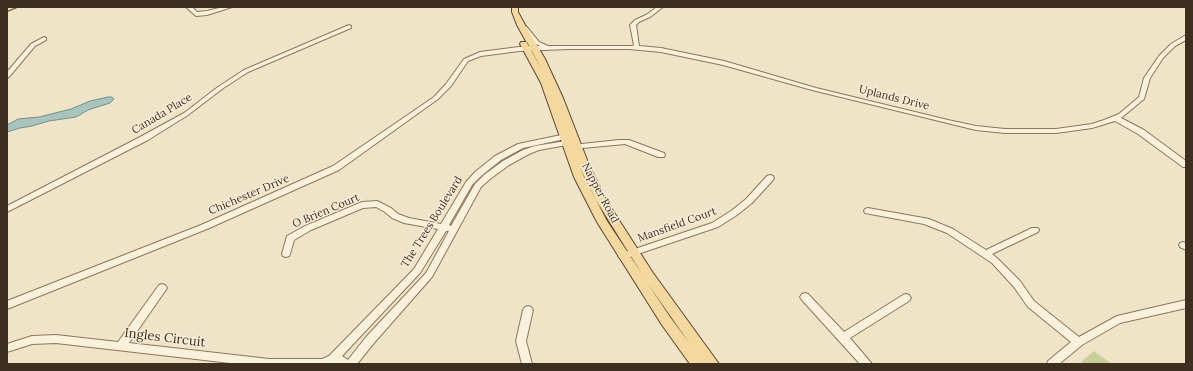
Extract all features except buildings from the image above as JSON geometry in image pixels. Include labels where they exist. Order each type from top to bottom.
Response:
[{"type":"main road","points":[[7,9],[14,7]]},
{"type":"main road","name":"Napper Road","points":[[508,7],[514,25],[530,50],[541,59],[570,141],[579,177],[602,222],[623,256],[698,364]]},
{"type":"main road","name":"Napper Road","points":[[515,7],[515,12],[544,83],[570,141],[601,200],[649,276],[712,364]]},
{"type":"street","points":[[189,7],[196,14],[201,14],[229,7]]},
{"type":"street","points":[[634,48],[637,45],[632,25],[660,7]]},
{"type":"street","points":[[521,25],[537,43],[547,47],[559,48]]},
{"type":"street","name":"Canada Place","points":[[11,207],[186,114],[220,88],[246,71],[349,27]]},
{"type":"street","name":"Uplands Drive","points":[[530,50],[559,48],[634,48],[661,50],[724,63],[925,118],[976,128],[1005,131],[1056,131],[1092,126],[1116,118],[1133,107],[1142,98],[1147,78],[1161,57],[1173,45],[1186,36]]},
{"type":"street","points":[[7,76],[33,45],[44,39]]},
{"type":"street","name":"Uplands Drive","points":[[541,59],[545,53],[559,48]]},
{"type":"street","name":"Chichester Drive","points":[[7,305],[204,227],[336,168],[436,98],[449,85],[461,66],[470,58],[530,50]]},
{"type":"street","points":[[1116,118],[1141,132],[1186,165]]},
{"type":"street","points":[[570,141],[626,142],[661,155]]},
{"type":"street","name":"The Trees Boulevard","points":[[333,359],[417,271],[468,184],[487,165],[521,146],[570,141]]},
{"type":"street","name":"The Trees Boulevard","points":[[351,364],[370,340],[429,275],[478,186],[487,177],[506,163],[526,152],[570,141]]},
{"type":"street","name":"Mansfield Court","points":[[623,256],[715,225],[749,201],[770,178]]},
{"type":"street","points":[[7,201],[11,207]]},
{"type":"street","name":"O Brien Court","points":[[286,254],[290,238],[308,228],[362,205],[377,204],[395,216],[407,221],[454,229]]},
{"type":"street","points":[[868,211],[926,220],[950,231],[995,262],[1017,284],[1031,304],[1078,342]]},
{"type":"street","points":[[985,254],[1034,230]]},
{"type":"street","points":[[120,347],[162,288]]},
{"type":"street","points":[[805,297],[867,364]]},
{"type":"street","points":[[842,338],[906,298]]},
{"type":"street","points":[[1052,364],[1078,342],[1117,320],[1186,304]]},
{"type":"street","points":[[527,364],[524,359],[521,341],[528,310]]},
{"type":"street","name":"Ingles Circuit","points":[[7,348],[32,340],[56,340],[269,363],[321,364],[333,359]]},
{"type":"street","points":[[333,359],[340,360],[346,364]]},
{"type":"green space","points":[[1094,351],[1112,364],[1084,364],[1081,362]]},
{"type":"water","points":[[112,97],[114,99],[110,103],[88,110],[76,117],[49,121],[7,132],[7,125],[18,119],[39,117],[71,109],[90,101]]}]
